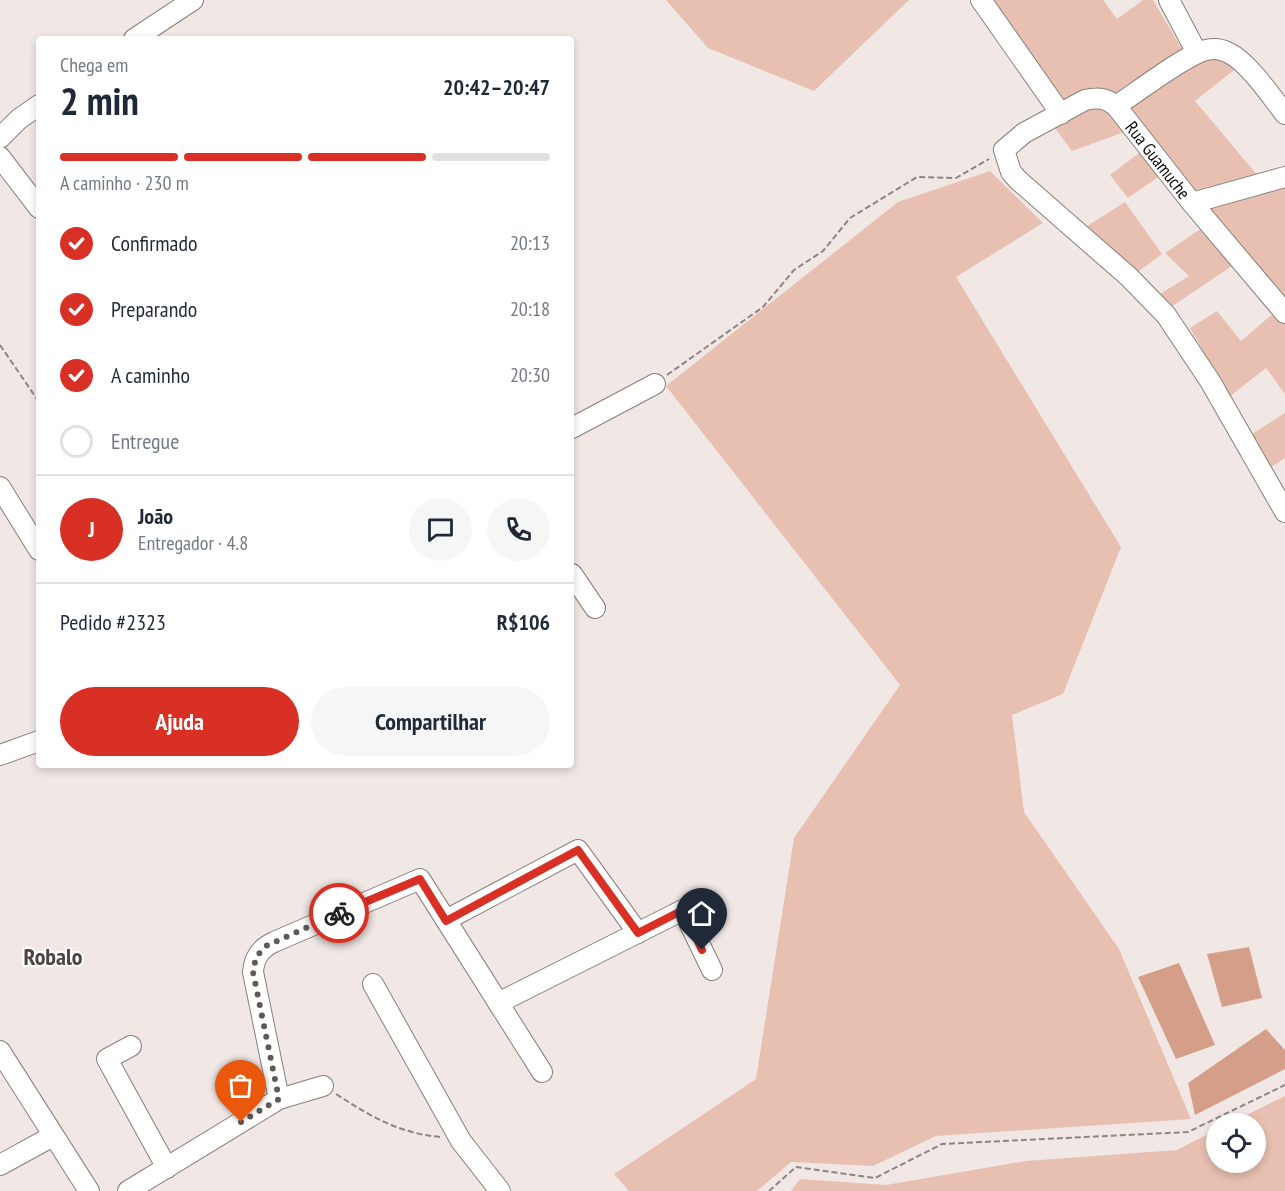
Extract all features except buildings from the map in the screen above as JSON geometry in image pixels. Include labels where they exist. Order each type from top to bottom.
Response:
[{"type":"street","points":[[139,36],[193,0]]},
{"type":"street","points":[[981,0],[1061,114]]},
{"type":"street","points":[[1169,0],[1197,53]]},
{"type":"street","points":[[1116,106],[1197,53],[1212,49],[1230,53],[1240,61],[1285,114]]},
{"type":"street","name":"Rua Guamuche","points":[[1004,150],[1024,133],[1085,100],[1094,98],[1108,100],[1116,106],[1192,203],[1285,313]]},
{"type":"street","points":[[0,138],[19,119],[36,107]]},
{"type":"street","points":[[1004,150],[1011,172],[1018,180],[1130,277],[1166,315],[1210,381],[1285,512]]},
{"type":"street","points":[[0,157],[36,204]]},
{"type":"street","points":[[1192,203],[1285,177]]},
{"type":"street","points":[[574,427],[655,384]]},
{"type":"street","points":[[0,487],[36,545]]},
{"type":"street","points":[[574,577],[595,608]]},
{"type":"street","points":[[0,755],[36,742]]},
{"type":"street","points":[[446,921],[578,850],[638,933]]},
{"type":"street","points":[[279,1099],[253,972],[261,950],[274,942],[420,879],[542,1072]]},
{"type":"street","points":[[498,1003],[683,910],[712,970]]},
{"type":"street","points":[[373,984],[459,1138],[500,1191]]},
{"type":"street","points":[[131,1046],[107,1059],[167,1168]]},
{"type":"street","points":[[0,1051],[89,1191]]},
{"type":"street","points":[[128,1191],[279,1099],[323,1086]]},
{"type":"street","points":[[0,1165],[53,1136]]},
{"type":"path","points":[[655,384],[763,307],[794,270],[823,251],[850,218],[917,177],[956,178],[1004,150]]},
{"type":"path","points":[[0,345],[36,398]]},
{"type":"path","points":[[769,1191],[796,1167],[875,1178],[942,1143],[1188,1132],[1285,1085]]},
{"type":"path","points":[[323,1086],[365,1113],[413,1134],[459,1138]]},
{"type":"shaded area","points":[[666,0],[909,0],[814,91],[708,48]]},
{"type":"shaded area","points":[[993,0],[1103,0],[1117,19],[1143,0],[1153,0],[1183,51],[1117,95],[1094,87],[1065,104]]},
{"type":"shaded area","points":[[1209,57],[1238,67],[1195,101],[1258,176],[1198,194],[1125,107]]},
{"type":"shaded area","points":[[1087,103],[1105,106],[1127,131],[1072,151],[1054,127]]},
{"type":"shaded area","points":[[1143,150],[1161,175],[1128,198],[1110,175]]},
{"type":"shaded area","points":[[990,171],[1043,223],[956,277],[1121,547],[1063,694],[1012,715],[1024,812],[1119,949],[1191,1119],[936,1136],[873,1166],[791,1162],[757,1191],[629,1191],[614,1174],[756,1079],[794,838],[900,685],[666,386],[898,202]]},
{"type":"shaded area","points":[[1285,188],[1285,304],[1208,208]]},
{"type":"shaded area","points":[[1125,202],[1162,254],[1135,274],[1084,228]]},
{"type":"shaded area","points":[[1205,226],[1235,264],[1171,307],[1160,294],[1189,276],[1165,253]]},
{"type":"shaded area","points":[[1217,311],[1241,341],[1276,311],[1285,322],[1285,394],[1266,368],[1229,397],[1190,328]]},
{"type":"shaded area","points":[[1285,413],[1285,458],[1270,468],[1252,434]]},
{"type":"shaded area","points":[[1249,947],[1262,998],[1222,1007],[1207,954]]},
{"type":"shaded area","points":[[1179,963],[1215,1045],[1176,1059],[1138,977]]},
{"type":"shaded area","points":[[1266,1029],[1285,1050],[1285,1069],[1195,1115],[1188,1083]]},
{"type":"shaded area","points":[[1285,1096],[1285,1191],[791,1191],[800,1179],[886,1185],[1026,1161],[1177,1150],[1206,1135],[1206,1173],[1266,1173],[1266,1113],[1250,1113]]},
{"type":"way so far","points":[[241,1122],[279,1099],[253,972],[256,957],[266,946],[339,913]]},
{"type":"district","name":"Robalo","points":[[53,956]]},
{"type":"route","points":[[339,913],[420,879],[446,921],[578,850],[638,933],[683,910],[702,950]]}]
